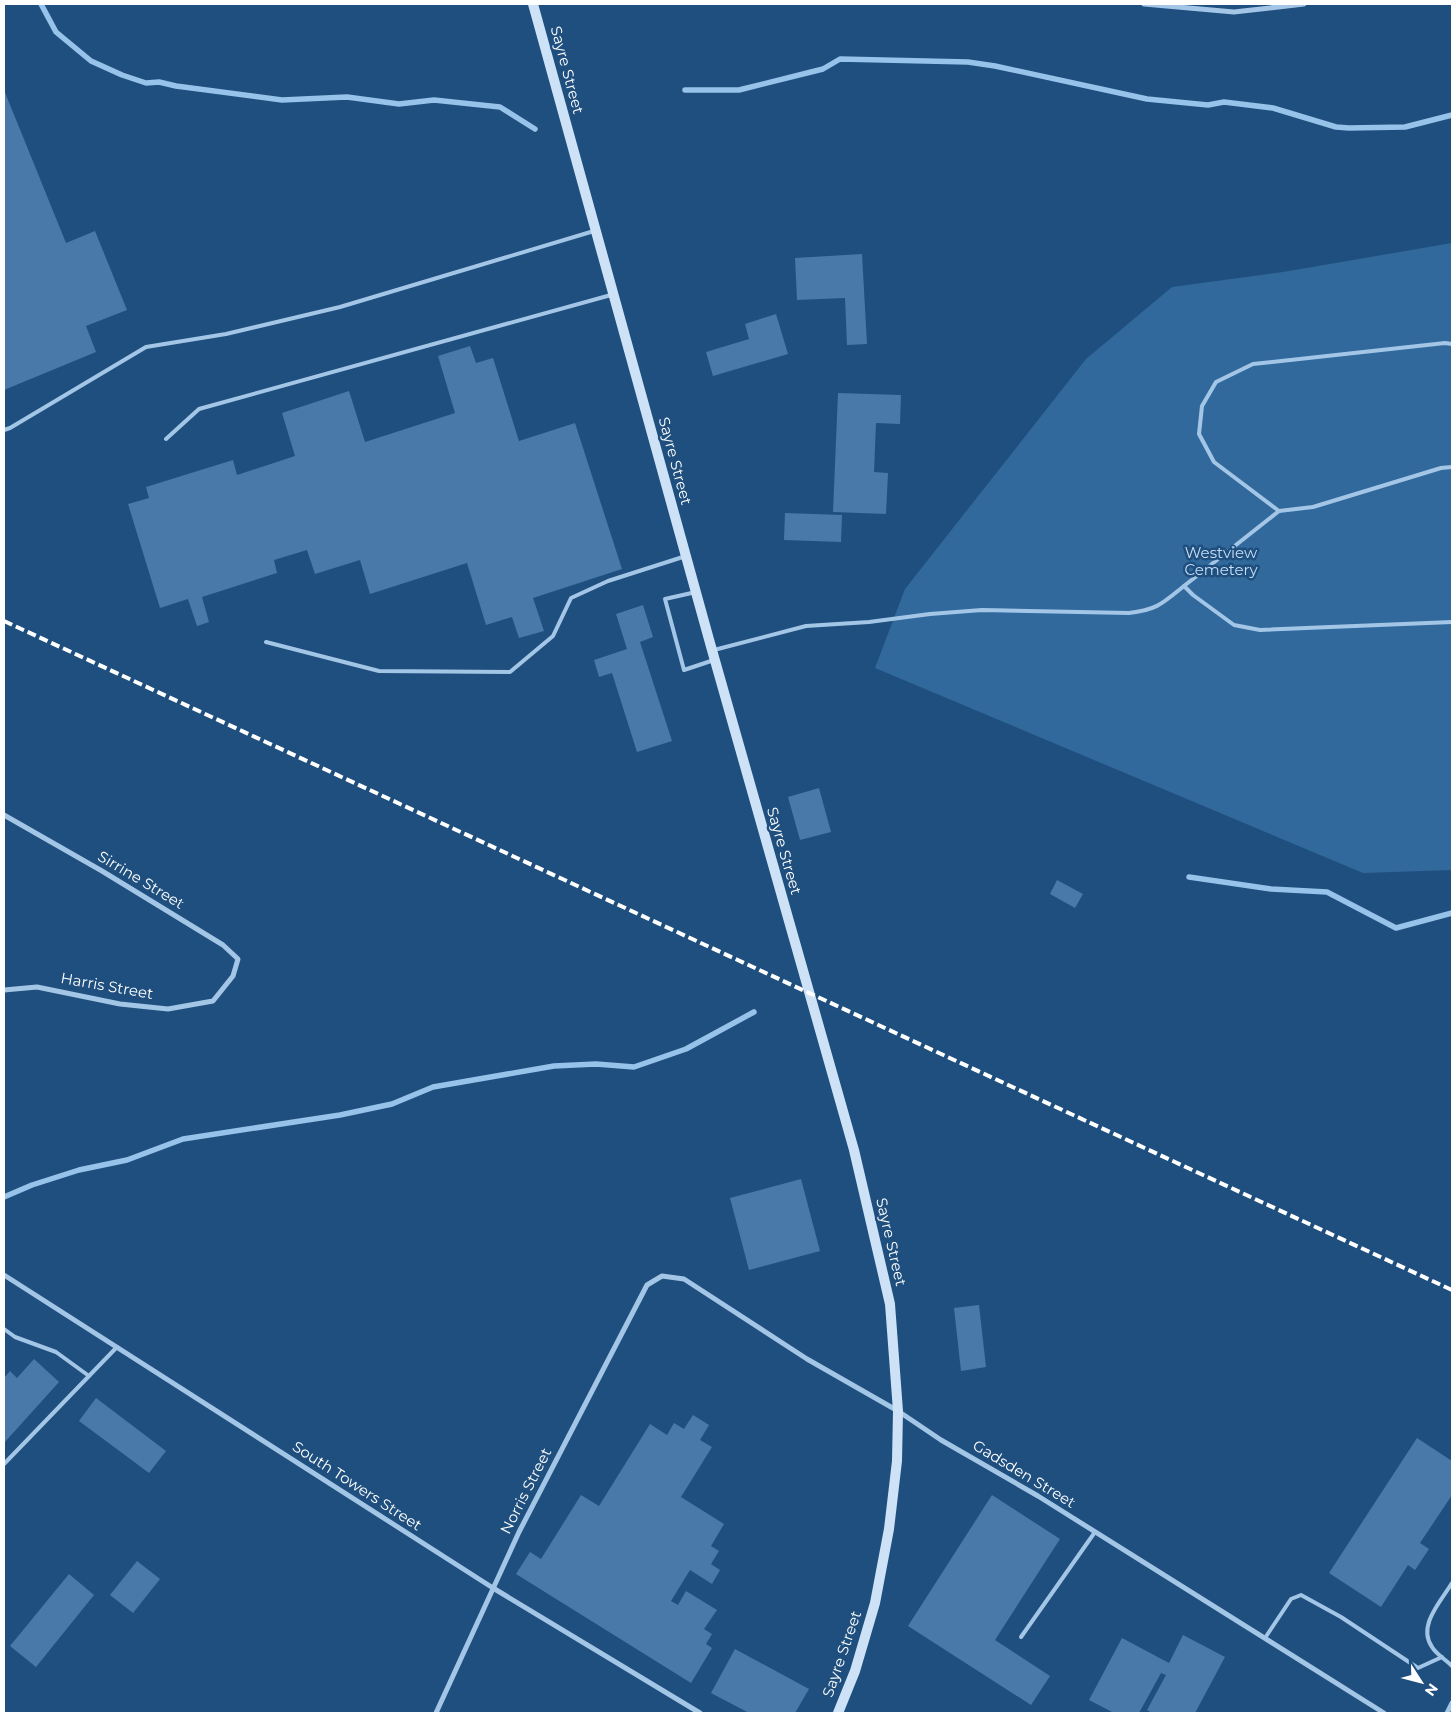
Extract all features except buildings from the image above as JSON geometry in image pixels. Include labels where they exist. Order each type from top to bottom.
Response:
[{"type":"main road","name":"Sayre Street","points":[[533,4],[713,655],[856,1159],[890,1304],[898,1411],[897,1461],[890,1520],[875,1603],[855,1671],[838,1713]]},
{"type":"street","points":[[1144,4],[1234,12],[1304,4]]},
{"type":"street","name":"Sirrine Street","points":[[4,815],[102,871],[223,945],[238,959],[233,976],[227,983]]},
{"type":"street","name":"Harris Street","points":[[4,990],[37,987],[120,1004],[168,1009],[213,1001],[227,983]]},
{"type":"street","name":"South Towers Street","points":[[4,1275],[493,1588],[700,1713]]},
{"type":"street","name":"Gadsden Street","points":[[647,1285],[662,1276],[684,1279],[807,1359],[898,1411],[941,1440],[1038,1496],[1384,1713]]},
{"type":"street","name":"Norris Street","points":[[436,1713],[524,1523],[647,1285]]},
{"type":"street","points":[[1447,1713],[1452,1703]]},
{"type":"lane","points":[[4,430],[146,347],[226,334],[340,307],[596,230]]},
{"type":"lane","points":[[166,439],[198,409],[614,294]]},
{"type":"lane","points":[[1279,511],[1214,462],[1199,434],[1202,406],[1216,382],[1253,364],[1426,345],[1452,344]]},
{"type":"lane","points":[[696,592],[665,600],[684,670],[713,655],[806,626],[869,622],[930,614],[982,610],[1129,613],[1146,611],[1160,606],[1279,511],[1313,507],[1441,468],[1452,467]]},
{"type":"lane","points":[[266,642],[379,671],[510,672],[553,636],[571,598],[608,581],[686,556]]},
{"type":"lane","points":[[1184,586],[1193,595],[1234,625],[1260,630],[1452,622]]},
{"type":"lane","points":[[4,1330],[15,1337],[56,1352],[89,1376]]},
{"type":"lane","points":[[4,1464],[117,1346]]},
{"type":"lane","points":[[1020,1638],[1095,1532]]},
{"type":"lane","points":[[1452,1583],[1428,1624],[1427,1636],[1432,1648],[1452,1666]]},
{"type":"lane","points":[[1264,1638],[1290,1599],[1301,1595],[1341,1617],[1418,1668],[1442,1657]]},
{"type":"green space","name":"Westview Cemetery","points":[[1452,243],[1452,870],[1363,873],[875,668],[905,589],[1086,359],[1172,287],[1283,272]]},
{"type":"waterway","points":[[41,4],[56,32],[91,61],[146,83],[159,82],[282,100],[347,97],[399,104],[434,100],[500,107],[535,129]]},
{"type":"waterway","points":[[685,90],[739,90],[823,69],[840,59],[968,62],[995,66],[1147,99],[1208,105],[1224,102],[1273,108],[1336,127],[1405,127],[1452,115]]},
{"type":"waterway","points":[[1189,877],[1271,889],[1327,892],[1396,928],[1452,913]]},
{"type":"waterway","points":[[4,1197],[32,1185],[79,1170],[127,1160],[183,1139],[340,1115],[392,1104],[433,1087],[554,1066],[596,1064],[634,1067],[686,1049],[754,1012]]},
{"type":"railway","points":[[4,621],[1452,1290]]}]
